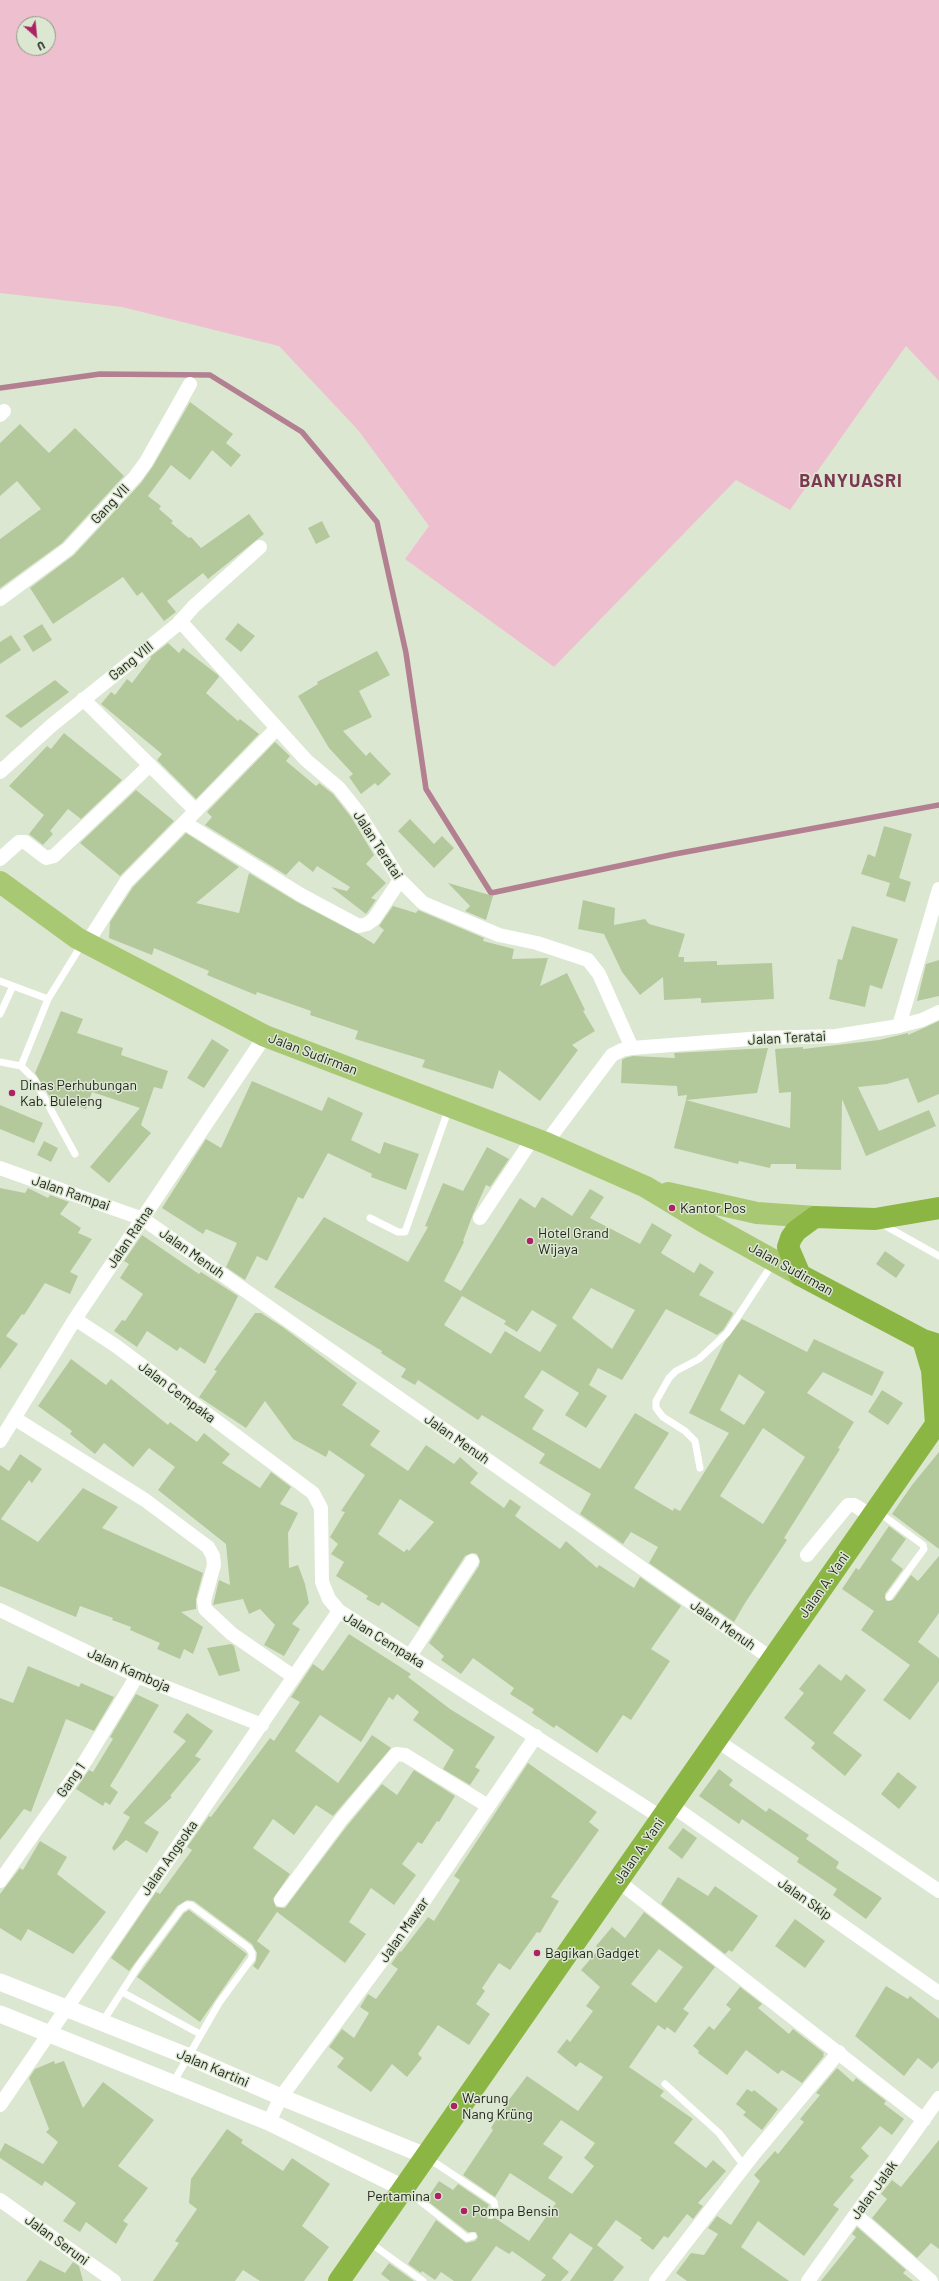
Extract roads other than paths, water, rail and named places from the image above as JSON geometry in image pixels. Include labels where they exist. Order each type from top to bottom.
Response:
[{"type":"highway","name":"Jalan Sudirman","points":[[815,1217],[875,1220],[939,1208]]},
{"type":"highway","points":[[800,1275],[790,1255],[789,1242],[796,1231],[815,1217]]},
{"type":"highway","name":"Jalan Sudirman","points":[[800,1275],[931,1342]]},
{"type":"highway","points":[[931,1342],[937,1422]]},
{"type":"highway","name":"Jalan A. Yani","points":[[339,2281],[937,1422]]},
{"type":"main road","name":"Jalan Sudirman","points":[[0,882],[85,942],[265,1036],[539,1140],[646,1187],[704,1222],[800,1275]]},
{"type":"main road","name":"Jalan Sudirman","points":[[646,1187],[757,1213],[815,1217]]},
{"type":"street","name":"Gang VII","points":[[0,599],[68,549],[135,477],[146,462],[190,384]]},
{"type":"street","name":"Gang VIII","points":[[0,772],[52,724],[180,621],[194,606],[260,547]]},
{"type":"street","name":"Jalan Teratai","points":[[180,621],[306,760],[338,788],[358,812],[400,880],[422,903],[481,929],[499,935],[537,943],[588,960],[599,974],[632,1048]]},
{"type":"street","points":[[83,699],[196,811]]},
{"type":"street","points":[[85,942],[126,882],[277,728]]},
{"type":"street","points":[[0,859],[19,842],[25,842],[46,858],[54,856],[150,765]]},
{"type":"street","points":[[184,823],[301,895],[359,926],[367,924],[374,919],[400,880]]},
{"type":"street","points":[[899,1026],[939,889]]},
{"type":"street","name":"Jalan Teratai","points":[[480,1218],[539,1140],[612,1055],[632,1048],[836,1036],[899,1026],[922,1020],[939,1012]]},
{"type":"street","name":"Jalan Ratna","points":[[0,1441],[75,1319],[265,1036]]},
{"type":"street","name":"Jalan Rampai","points":[[0,1168],[143,1218]]},
{"type":"street","name":"Jalan Menuh","points":[[143,1218],[772,1660]]},
{"type":"street","name":"Jalan Cempaka","points":[[75,1319],[116,1346],[313,1492],[321,1508],[322,1582],[329,1599],[339,1611],[536,1736],[666,1811]]},
{"type":"street","points":[[14,1418],[145,1500],[208,1547],[214,1565],[204,1601],[205,1609],[232,1634],[294,1677]]},
{"type":"street","points":[[807,1555],[848,1505],[854,1505],[874,1513]]},
{"type":"street","points":[[410,1656],[472,1561]]},
{"type":"street","name":"Jalan Kamboja","points":[[0,1610],[137,1676],[262,1725]]},
{"type":"street","name":"Jalan Angsoka","points":[[0,2105],[339,1611]]},
{"type":"street","name":"Gang 1","points":[[0,1881],[86,1760],[137,1676]]},
{"type":"street","name":"Jalan Mawar","points":[[269,2122],[281,2097],[400,1936],[536,1736]]},
{"type":"street","points":[[716,1740],[939,1891]]},
{"type":"street","points":[[281,1900],[340,1821],[396,1754],[405,1755],[488,1806]]},
{"type":"street","name":"Jalan Skip","points":[[666,1811],[939,1993]]},
{"type":"street","points":[[618,1881],[839,2052],[924,2120]]},
{"type":"street","name":"Jalan Kartini","points":[[0,1982],[103,2021],[281,2097],[426,2156]]},
{"type":"street","name":"Jalan Kartini","points":[[0,2014],[269,2122],[403,2188]]},
{"type":"street","points":[[656,2281],[745,2167],[839,2052]]},
{"type":"street","name":"Jalan Jalak","points":[[808,2281],[939,2098]]},
{"type":"street","name":"Jalan Seruni","points":[[0,2200],[114,2281]]},
{"type":"street","points":[[856,2215],[931,2281]]},
{"type":"lane","points":[[21,1066],[48,999],[85,942]]},
{"type":"lane","points":[[0,981],[48,999]]},
{"type":"lane","points":[[0,1014],[13,986]]},
{"type":"lane","points":[[0,1062],[21,1066],[34,1078],[75,1154]]},
{"type":"lane","points":[[370,1218],[398,1232],[405,1232],[449,1106]]},
{"type":"lane","points":[[875,1220],[932,1254],[939,1256]]},
{"type":"lane","points":[[700,1468],[698,1451],[693,1437],[663,1417],[656,1408],[656,1401],[669,1378],[676,1371],[699,1359],[727,1333],[775,1260]]},
{"type":"lane","points":[[874,1513],[923,1545],[924,1549],[889,1597]]},
{"type":"lane","points":[[103,2021],[181,1908],[191,1905],[249,1948],[252,1953],[252,1958],[200,2034],[173,2083]]},
{"type":"lane","points":[[122,1992],[200,2034]]},
{"type":"lane","points":[[665,2084],[719,2133],[745,2167]]},
{"type":"lane","points":[[426,2156],[494,2202],[495,2208],[490,2215]]},
{"type":"lane","points":[[403,2188],[467,2238],[473,2236]]},
{"type":"lane","points":[[367,2241],[423,2281]]},
{"type":"waterway","points":[[0,388],[100,374],[210,375],[302,432],[377,522],[406,653],[426,789],[491,893],[675,854],[939,805]]},
{"type":"place","name":"Dinas Perhubungan Kab. Buleleng","points":[[12,1093]]},
{"type":"place","name":"Kantor Pos","points":[[672,1208]]},
{"type":"place","name":"Hotel Grand Wijaya","points":[[530,1241]]},
{"type":"place","name":"Bagikan Gadget","points":[[537,1953]]},
{"type":"place","name":"Warung Nang Krüng","points":[[454,2106]]},
{"type":"place","name":"Pertamina","points":[[438,2196]]},
{"type":"place","name":"Pompa Bensin","points":[[464,2211]]},
{"type":"district","name":"BANYUASRI","points":[[851,481]]}]
